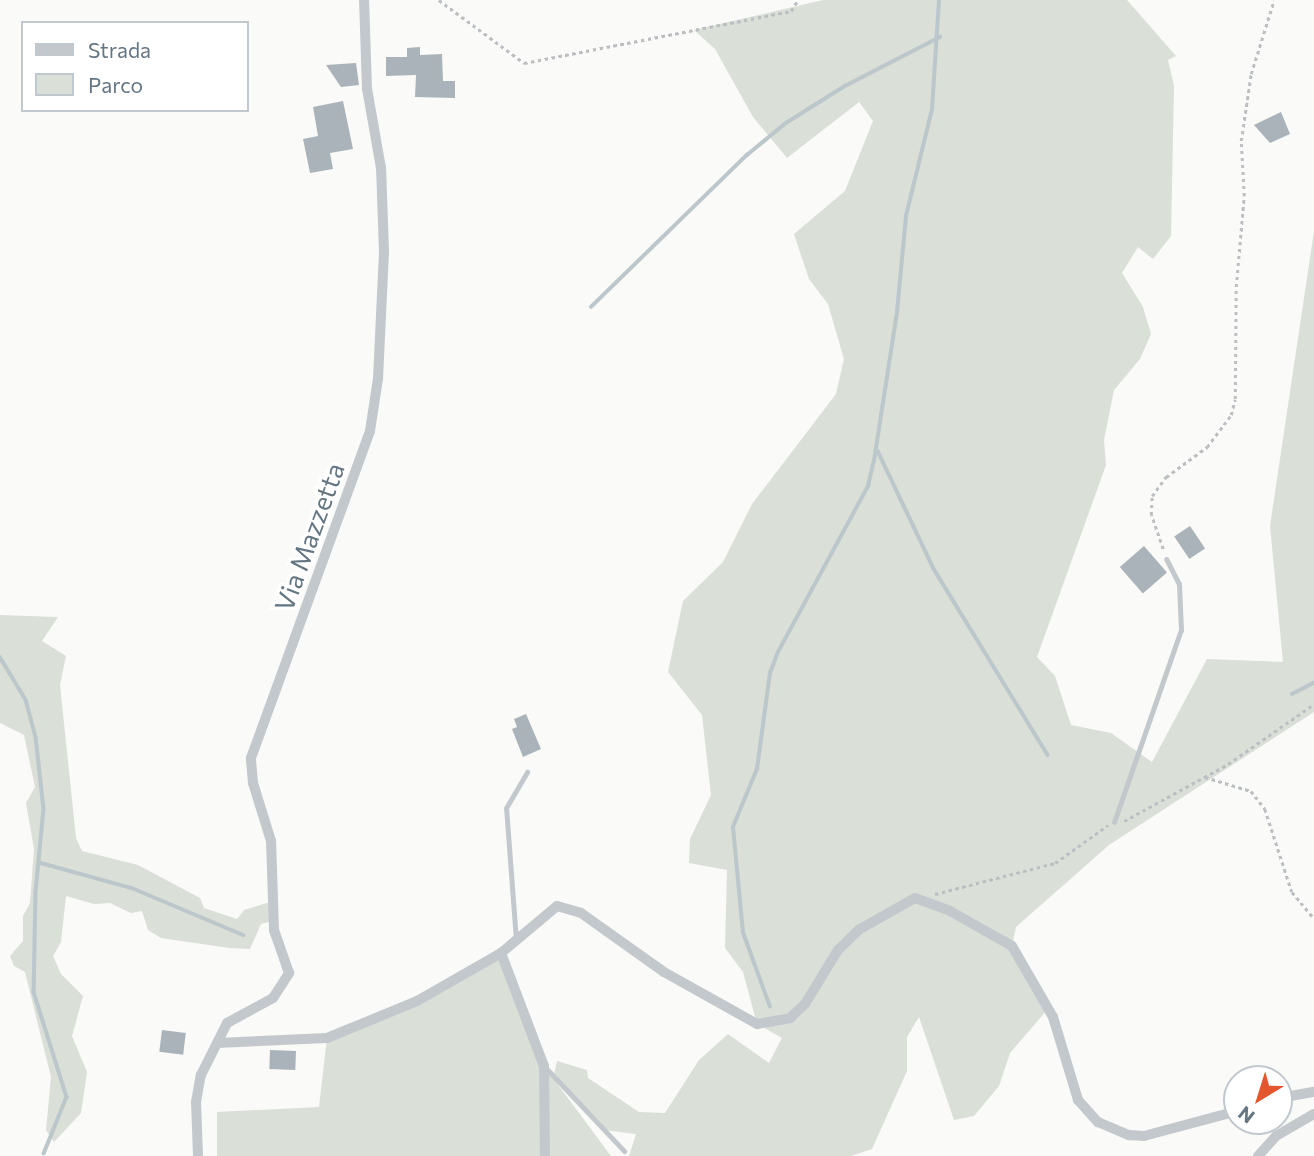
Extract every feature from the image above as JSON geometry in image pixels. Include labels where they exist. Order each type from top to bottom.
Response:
[{"type":"street","name":"Via Mazzetta","points":[[217,1043],[228,1023],[241,1012],[273,998],[289,972],[274,930],[271,841],[253,783],[251,758],[370,431],[378,379],[382,202],[375,121],[367,89],[364,0]]},
{"type":"street","points":[[198,1156],[196,1102],[201,1075],[217,1043],[327,1038],[417,1001],[501,953],[558,906],[569,906],[664,972],[757,1024],[790,1018],[805,1004],[838,950],[860,929],[915,898],[950,911],[1012,946],[1053,1017],[1078,1100],[1098,1122],[1129,1135],[1144,1136],[1223,1115]]},
{"type":"street","points":[[501,953],[544,1066],[545,1156]]},
{"type":"street","points":[[1293,1096],[1314,1092]]},
{"type":"street","points":[[1258,1156],[1276,1136],[1314,1114]]},
{"type":"lane","points":[[1114,822],[1181,630],[1179,584],[1166,559]]},
{"type":"lane","points":[[516,940],[506,808],[527,772]]},
{"type":"lane","points":[[544,1066],[624,1151]]},
{"type":"path","points":[[439,0],[524,63],[791,10],[798,0]]},
{"type":"path","points":[[1166,559],[1151,515],[1152,496],[1166,477],[1207,447],[1231,415],[1235,399],[1236,287],[1244,196],[1241,141],[1251,74],[1274,0]]},
{"type":"path","points":[[915,898],[1055,863],[1114,822],[1130,821],[1204,777],[1314,704]]},
{"type":"path","points":[[1204,777],[1251,791],[1265,809],[1299,905],[1314,918]]},
{"type":"green space","points":[[823,0],[1127,0],[1176,56],[1168,60],[1174,86],[1171,236],[1153,259],[1138,247],[1122,273],[1143,307],[1151,334],[1140,359],[1114,390],[1104,440],[1106,465],[1037,657],[1055,676],[1071,725],[1111,733],[1152,762],[1207,659],[1283,662],[1270,526],[1314,231],[1314,712],[1109,845],[1016,927],[1012,946],[1047,1010],[1010,1053],[999,1086],[974,1116],[954,1120],[919,1017],[907,1037],[907,1071],[872,1149],[851,1156],[629,1156],[636,1134],[603,1130],[554,1075],[557,1061],[587,1070],[588,1078],[639,1112],[665,1113],[699,1060],[728,1034],[769,1063],[782,1038],[757,1024],[743,972],[725,948],[727,870],[689,863],[690,839],[711,795],[702,715],[668,672],[683,601],[723,562],[752,504],[836,394],[844,359],[828,304],[809,279],[794,234],[845,191],[873,121],[859,102],[787,158],[753,117],[715,49],[694,30]]},
{"type":"green space","points":[[0,615],[58,617],[42,641],[66,656],[60,685],[76,838],[82,851],[138,865],[200,898],[204,908],[237,919],[244,910],[270,902],[273,921],[261,924],[250,949],[229,948],[161,938],[148,930],[142,911],[131,913],[110,903],[94,904],[66,896],[61,942],[53,956],[61,974],[83,996],[72,1036],[87,1072],[81,1113],[54,1142],[46,1130],[51,1077],[25,972],[14,966],[10,956],[23,941],[23,916],[30,903],[34,849],[26,803],[35,787],[24,735],[0,723]]},
{"type":"green space","points":[[501,953],[544,1066],[611,1156],[217,1156],[217,1112],[319,1107],[327,1038],[417,1001]]},
{"type":"building","points":[[420,47],[420,55],[442,54],[443,81],[455,81],[455,98],[415,97],[416,75],[386,76],[386,57],[407,57],[407,48]]},
{"type":"building","points":[[356,63],[359,85],[341,87],[326,65]]},
{"type":"building","points":[[343,101],[353,149],[330,153],[333,169],[310,173],[303,139],[318,136],[313,107]]},
{"type":"building","points":[[1281,112],[1290,134],[1270,143],[1254,125]]},
{"type":"building","points":[[1190,526],[1205,548],[1189,559],[1174,537]]},
{"type":"building","points":[[1144,546],[1167,572],[1143,593],[1120,567]]},
{"type":"building","points":[[526,714],[541,749],[523,757],[512,729],[517,727],[514,719]]},
{"type":"building","points":[[162,1030],[186,1033],[183,1055],[159,1052]]},
{"type":"building","points":[[270,1050],[296,1051],[295,1070],[269,1069]]},
{"type":"waterway","points":[[770,1007],[743,933],[733,827],[757,769],[770,673],[778,652],[868,486],[897,312],[906,216],[932,109],[939,0]]},
{"type":"waterway","points":[[591,307],[747,155],[786,123],[845,86],[940,37]]},
{"type":"waterway","points":[[878,451],[934,569],[1048,755]]},
{"type":"waterway","points":[[0,657],[26,700],[36,737],[44,809],[36,892],[34,992],[67,1097],[44,1154]]},
{"type":"waterway","points":[[1292,694],[1314,683]]},
{"type":"waterway","points":[[41,863],[132,888],[243,935]]}]
